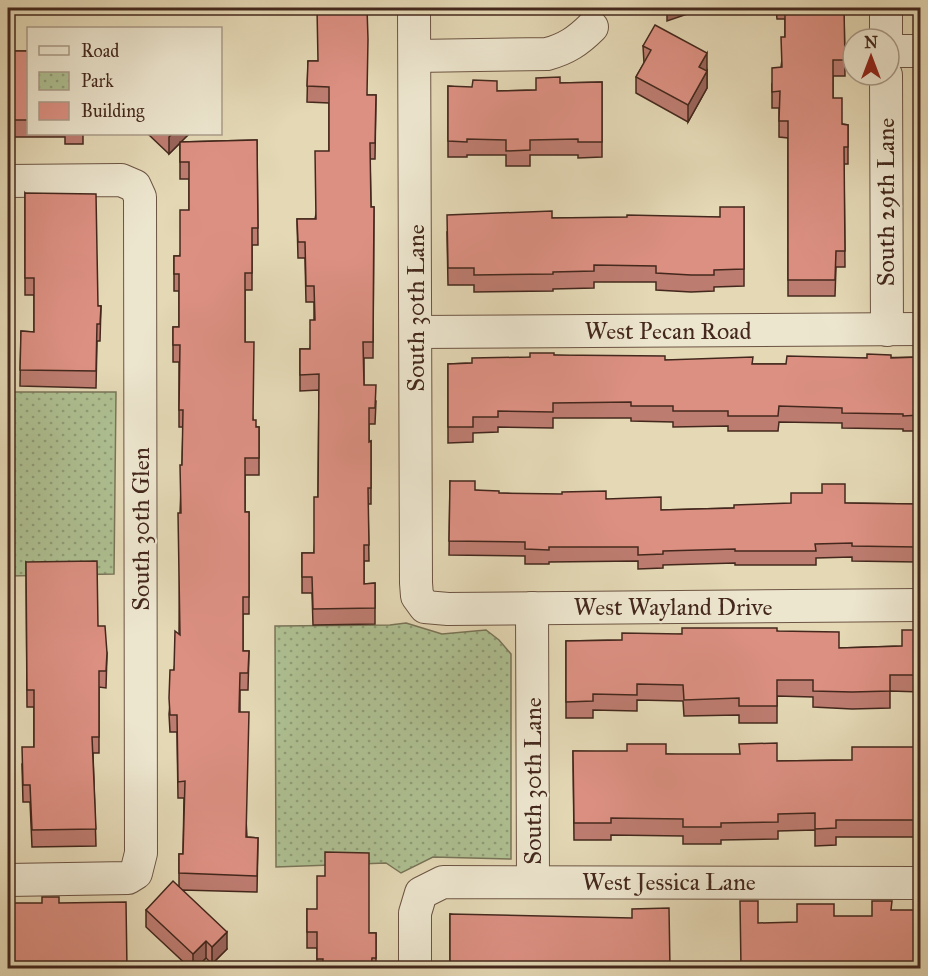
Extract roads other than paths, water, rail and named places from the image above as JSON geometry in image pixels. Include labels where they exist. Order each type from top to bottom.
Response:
[{"type":"street","name":"South 30th Lane","points":[[414,8],[416,583],[417,596],[425,607]]},
{"type":"street","points":[[886,8],[886,27]]},
{"type":"street","points":[[415,56],[547,54],[566,49],[592,27]]},
{"type":"street","points":[[901,51],[921,51]]},
{"type":"street","name":"South 29th Lane","points":[[886,87],[887,330]]},
{"type":"street","name":"South 30th Glen","points":[[8,181],[121,180],[135,186],[140,197],[141,841],[139,865],[136,873],[128,878],[8,880]]},
{"type":"street","name":"West Pecan Road","points":[[416,332],[921,329]]},
{"type":"street","name":"West Wayland Drive","points":[[425,607],[448,609],[921,605]]},
{"type":"street","name":"South 30th Lane","points":[[532,608],[533,882]]},
{"type":"street","name":"West Jessica Lane","points":[[415,969],[415,913],[421,893],[443,882],[921,883]]}]
